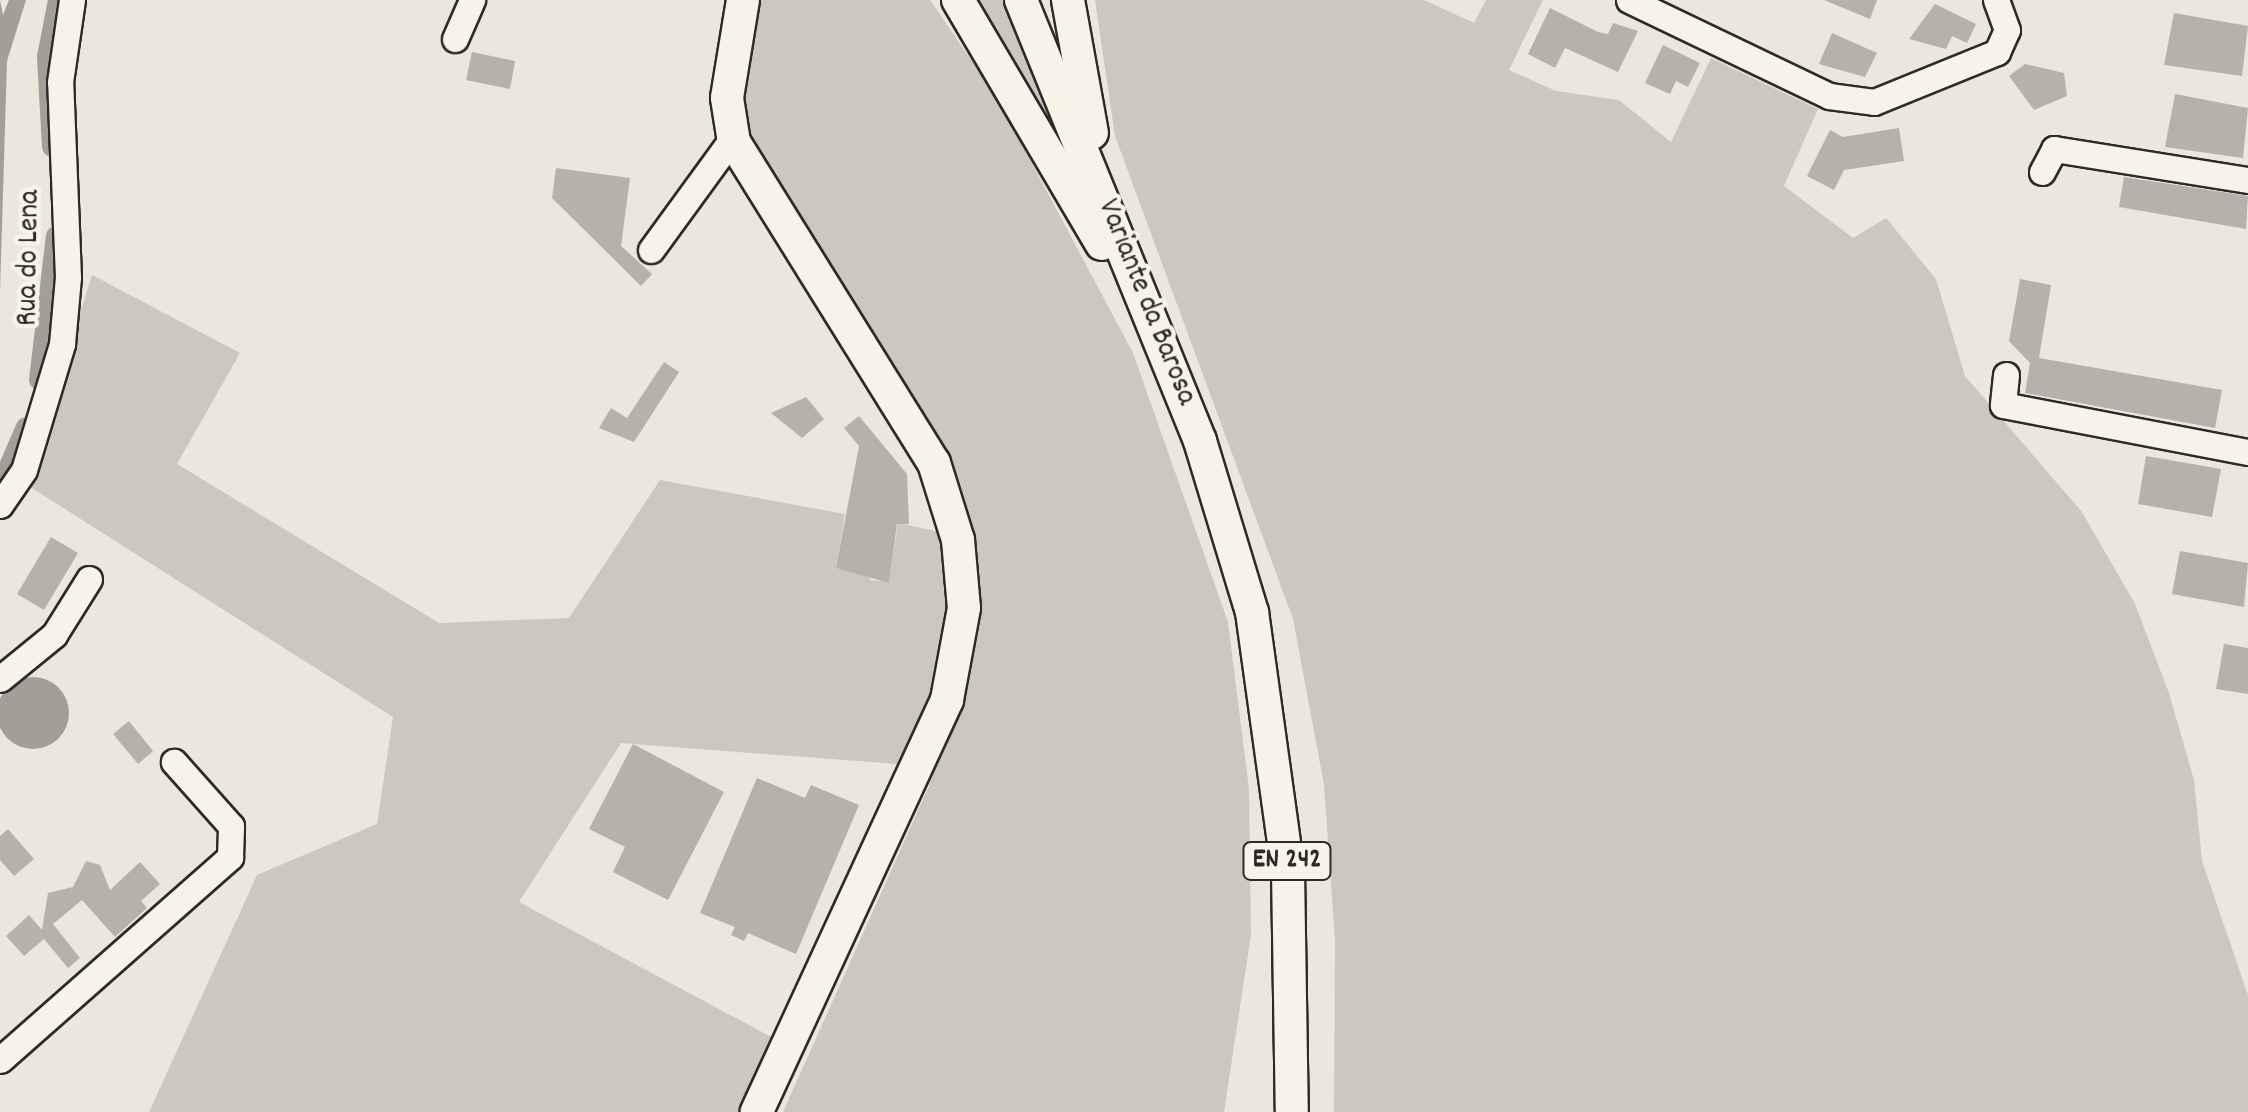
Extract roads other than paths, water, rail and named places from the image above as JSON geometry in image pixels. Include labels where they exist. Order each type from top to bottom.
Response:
[{"type":"main road","points":[[743,0],[727,98],[732,139],[934,463],[958,540],[964,608],[946,700],[758,1112]]},
{"type":"main road","points":[[958,0],[1154,323]]},
{"type":"main road","name":"Variante da Barosa","points":[[1021,0],[1154,323],[1227,518],[1252,612],[1275,672],[1300,811],[1310,1112]]},
{"type":"main road","points":[[1068,0],[1117,234]]},
{"type":"main road","name":"Variante da Barosa","points":[[1252,612],[1288,870],[1292,1112]]},
{"type":"street","name":"Rua do Lena","points":[[0,506],[24,470],[62,344],[68,277],[60,82],[72,0]]},
{"type":"street","points":[[455,39],[472,0]]},
{"type":"street","points":[[1629,0],[1830,96],[1874,102],[1996,52],[2007,30],[1996,0]]},
{"type":"street","points":[[650,250],[732,139]]},
{"type":"street","points":[[2042,172],[2054,149],[2248,180]]},
{"type":"street","points":[[2006,375],[2003,405],[2248,452]]},
{"type":"street","points":[[0,679],[54,635],[89,579]]},
{"type":"street","points":[[0,1060],[230,857],[231,826],[174,762]]},
{"type":"waterway","points":[[52,147],[47,57],[58,0]]},
{"type":"waterway","points":[[39,380],[56,236]]},
{"type":"waterway","points":[[0,487],[26,427]]}]
